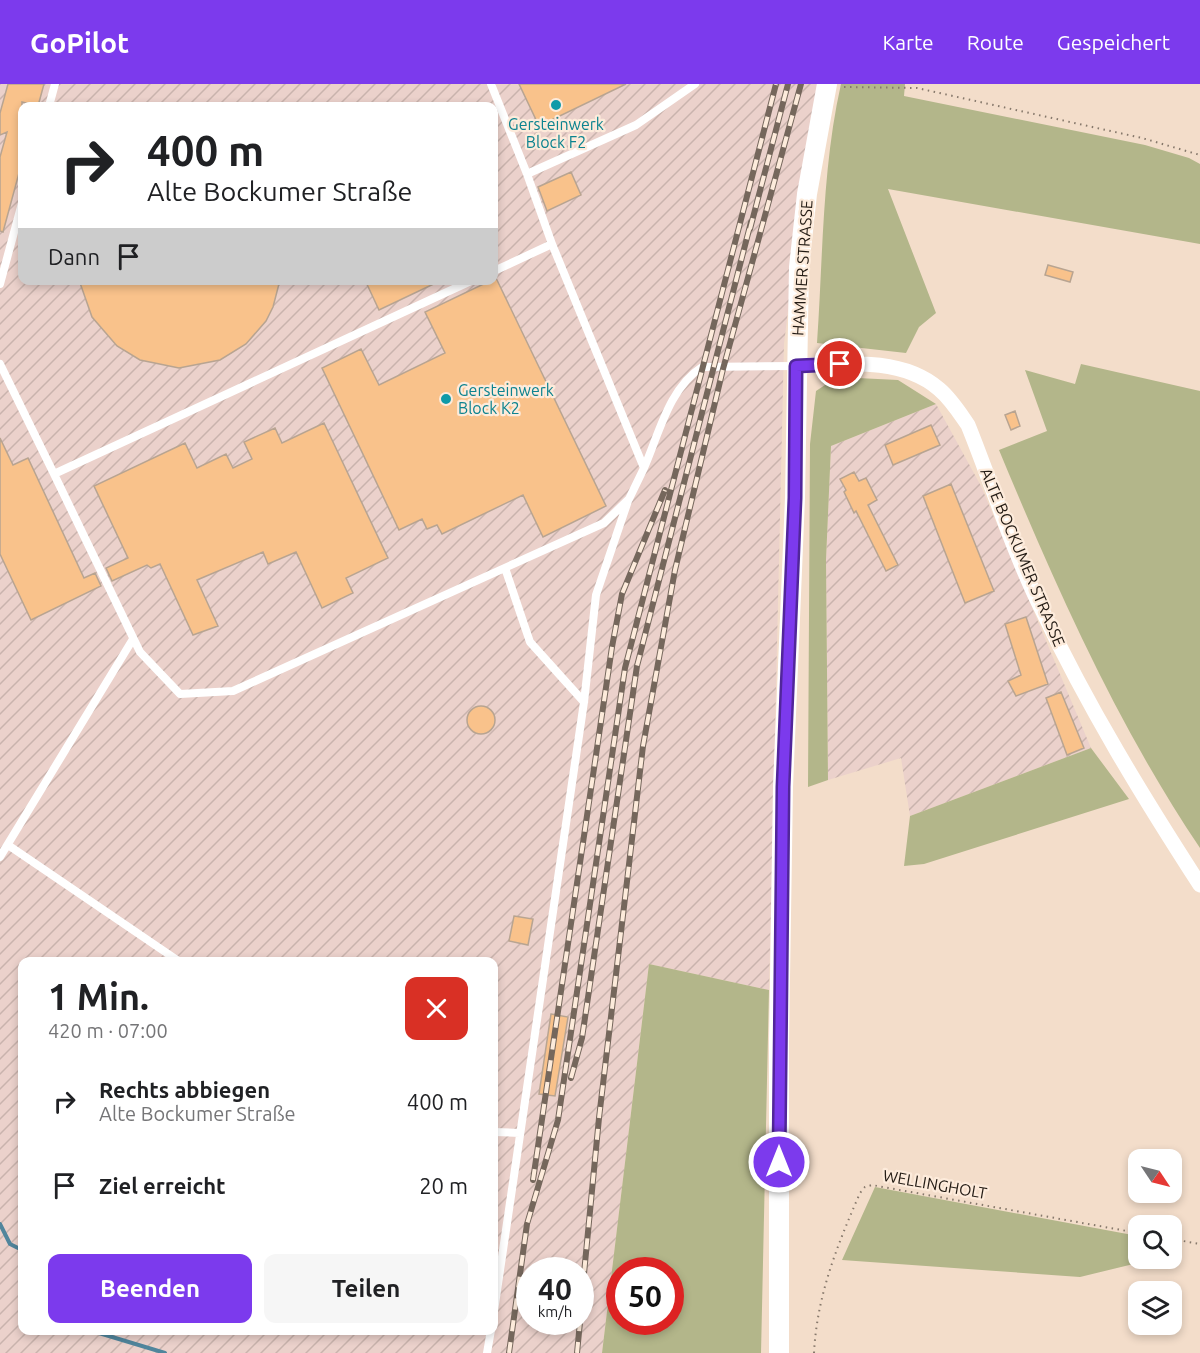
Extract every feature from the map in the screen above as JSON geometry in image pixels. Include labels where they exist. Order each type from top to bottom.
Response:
[{"type":"main road","name":"HAMMER STRASSE","points":[[779,1353],[779,1031],[783,787],[795,498],[796,366],[800,267],[807,194],[826,85]]},
{"type":"street","name":"ALTE BOCKUMER STRASSE","points":[[796,366],[840,364],[890,366],[908,370],[939,389],[954,405],[968,425],[1041,609],[1077,680],[1159,821],[1200,885]]},
{"type":"lane","points":[[50,102],[55,84]]},
{"type":"lane","points":[[491,84],[552,244],[644,468]]},
{"type":"lane","points":[[527,174],[636,125],[695,84]]},
{"type":"lane","points":[[0,284],[18,218]]},
{"type":"lane","points":[[498,269],[552,244]]},
{"type":"lane","points":[[54,474],[461,285]]},
{"type":"lane","points":[[0,364],[140,652],[180,694],[233,691],[604,524],[629,499]]},
{"type":"lane","points":[[498,1284],[584,702],[596,595],[629,499],[678,388],[702,368],[796,366]]},
{"type":"lane","points":[[505,568],[530,642],[584,702]]},
{"type":"lane","points":[[0,857],[134,639]]},
{"type":"lane","points":[[8,845],[173,957]]},
{"type":"lane","points":[[498,1132],[520,1133]]},
{"type":"lane","points":[[487,1353],[490,1335]]},
{"type":"path","points":[[826,85],[917,88],[1142,138],[1200,155]]},
{"type":"path","name":"WELLINGHOLT","points":[[814,1353],[823,1287],[833,1256],[865,1186],[872,1185],[1128,1231]]},
{"type":"path","points":[[1182,1241],[1200,1244]]},
{"type":"shaded area","points":[[0,84],[821,84],[811,118],[784,344],[769,990],[649,964],[614,1257],[606,1257],[606,1320],[602,1353],[0,1353]]},
{"type":"shaded area","points":[[936,404],[981,486],[1091,748],[910,816],[901,758],[828,780],[826,560],[831,446]]},
{"type":"green space","points":[[841,84],[905,84],[904,96],[1145,145],[1189,158],[1200,164],[1200,244],[888,189],[936,313],[919,327],[906,353],[817,343],[827,180]]},
{"type":"green space","points":[[1081,364],[1200,391],[1200,848],[1170,801],[1115,704],[1066,604],[999,450],[1047,431],[1025,370],[1075,384]]},
{"type":"green space","points":[[837,377],[898,380],[936,404],[831,446],[826,560],[828,780],[808,787],[810,444],[816,391]]},
{"type":"green space","points":[[1091,748],[1129,799],[924,864],[904,866],[910,816]]},
{"type":"green space","points":[[649,964],[769,990],[761,1353],[602,1353],[606,1320],[606,1335],[684,1335],[684,1257],[614,1257]]},
{"type":"green space","points":[[875,1187],[1128,1234],[1128,1265],[1080,1277],[842,1260]]},
{"type":"building","points":[[8,84],[44,84],[39,102],[18,102],[18,177],[3,232],[0,231],[0,157],[7,132],[0,135],[0,113]]},
{"type":"building","name":"Gersteinwerk Block F2","points":[[519,84],[626,84],[539,126]]},
{"type":"building","points":[[571,172],[581,195],[547,211],[538,187]]},
{"type":"building","points":[[1048,265],[1073,272],[1070,282],[1045,275]]},
{"type":"building","name":"Gersteinwerk Block K2","points":[[498,282],[606,506],[543,537],[523,495],[442,534],[437,525],[427,529],[422,519],[399,530],[322,368],[361,349],[379,385],[445,353],[425,312],[481,285],[498,285]]},
{"type":"building","points":[[81,285],[279,285],[273,307],[266,321],[246,344],[220,360],[179,368],[140,360],[117,346],[92,317]]},
{"type":"building","points":[[367,285],[432,285],[379,310]]},
{"type":"building","points":[[1015,411],[1020,426],[1011,430],[1005,415]]},
{"type":"building","points":[[324,423],[388,558],[346,578],[353,593],[322,608],[296,552],[268,564],[263,552],[197,580],[218,626],[193,635],[160,564],[151,568],[147,565],[112,581],[106,568],[128,558],[94,486],[185,443],[197,468],[226,454],[233,468],[252,459],[244,442],[275,428],[282,443]]},
{"type":"building","points":[[931,425],[940,445],[893,465],[885,445]]},
{"type":"building","points":[[0,438],[13,465],[28,458],[84,578],[95,573],[101,586],[31,620],[0,554]]},
{"type":"building","points":[[854,472],[859,481],[866,478],[877,500],[868,505],[898,565],[886,571],[844,492],[846,490],[840,479]]},
{"type":"building","points":[[951,484],[994,591],[965,603],[923,496]]},
{"type":"building","points":[[1026,617],[1048,684],[1016,696],[1008,681],[1021,675],[1005,624]]},
{"type":"building","points":[[1061,692],[1084,748],[1067,755],[1046,698]]},
{"type":"building","points":[[481,706],[491,710],[495,720],[491,730],[481,734],[471,730],[467,720],[471,710]]},
{"type":"building","points":[[514,916],[533,919],[528,945],[509,941]]},
{"type":"building","points":[[551,1014],[568,1017],[555,1096],[539,1094]]},
{"type":"waterway","points":[[0,1224],[10,1244],[18,1248]]},
{"type":"waterway","points":[[106,1335],[165,1353]]},
{"type":"railway","points":[[509,1353],[527,1224],[558,1120],[625,668],[776,84]]},
{"type":"railway","points":[[750,229],[788,84]]},
{"type":"railway","points":[[586,1257],[599,1118],[643,746],[675,570],[723,369],[801,84]]},
{"type":"railway","points":[[571,1078],[582,1038],[637,666],[751,222]]},
{"type":"railway","points":[[533,1180],[612,647],[622,594],[665,490]]},
{"type":"railway","points":[[577,1353],[579,1335]]},
{"type":"place","name":"Gersteinwerk Block F2","points":[[556,105]]},
{"type":"place","name":"Gersteinwerk Block K2","points":[[446,399]]},
{"type":"route","points":[[779,1162],[783,787],[795,498],[796,366],[840,364]]}]
